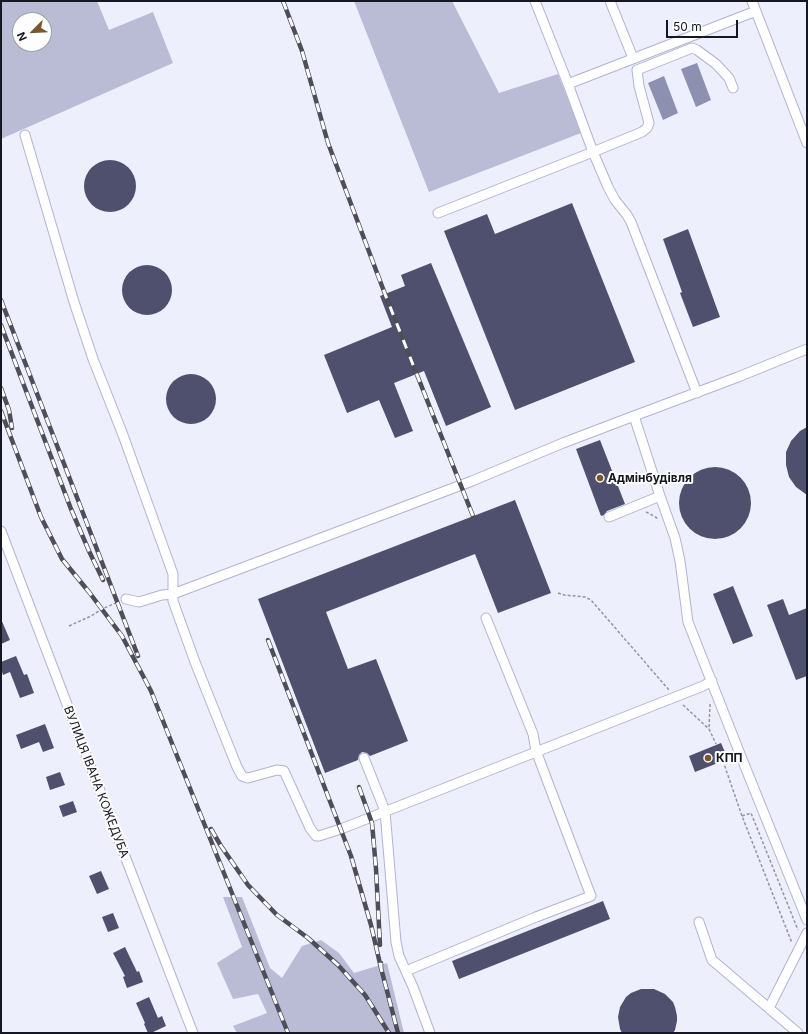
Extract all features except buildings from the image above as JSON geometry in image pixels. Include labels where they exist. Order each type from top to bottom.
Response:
[{"type":"street","points":[[535,1],[608,187],[615,200],[631,222],[697,393]]},
{"type":"street","points":[[610,1],[634,58]]},
{"type":"street","points":[[752,1],[807,143]]},
{"type":"street","points":[[568,84],[756,11]]},
{"type":"street","points":[[438,212],[642,132],[649,123],[639,86],[638,70],[692,48],[716,64],[729,78],[733,88]]},
{"type":"street","points":[[25,135],[72,295],[93,359],[123,435],[172,574],[173,601],[195,662],[237,767],[242,776],[248,778],[277,770],[284,771],[310,828],[316,836],[341,829],[712,681]]},
{"type":"street","points":[[126,599],[139,602],[162,595],[173,594],[472,481],[563,443],[697,393],[807,349]]},
{"type":"street","points":[[634,416],[675,538],[680,561],[688,622],[807,920]]},
{"type":"street","points":[[609,517],[660,496]]},
{"type":"street","name":"ВУЛИЦЯ ІВАНА КОЖЕДУБА","points":[[1,531],[193,1033]]},
{"type":"street","points":[[406,971],[536,917],[591,896],[536,751],[533,734],[486,618]]},
{"type":"street","points":[[364,758],[385,811],[396,942],[399,956],[413,987],[430,1033]]},
{"type":"street","points":[[699,922],[712,960],[798,1033]]},
{"type":"street","points":[[769,1008],[805,937]]},
{"type":"path","points":[[558,593],[585,597],[590,600],[675,697],[709,730]]},
{"type":"path","points":[[69,626],[102,609],[126,599]]},
{"type":"path","points":[[722,761],[796,954]]},
{"type":"path","points":[[742,816],[751,813],[805,937]]},
{"type":"shaded area","points":[[2,1],[97,1],[109,30],[153,12],[173,63],[1,139]]},
{"type":"shaded area","points":[[354,1],[452,1],[499,93],[558,74],[581,133],[429,192]]},
{"type":"shaded area","points":[[697,63],[711,100],[696,107],[681,69]]},
{"type":"shaded area","points":[[664,76],[678,113],[663,120],[648,83]]},
{"type":"shaded area","points":[[223,897],[242,897],[270,968],[282,978],[302,946],[321,940],[339,953],[354,973],[387,963],[404,1033],[237,1033],[233,1026],[267,1013],[258,994],[233,999],[217,963],[242,947]]},
{"type":"railway","points":[[283,1],[302,51],[328,143],[385,294],[473,516]]},
{"type":"railway","points":[[1,300],[138,656]]},
{"type":"railway","points":[[1,325],[71,509],[103,580]]},
{"type":"railway","points":[[1,388],[9,410],[12,428]]},
{"type":"railway","points":[[1,411],[41,517],[62,559],[122,636],[151,691],[288,1033]]},
{"type":"railway","points":[[268,640],[351,856],[371,925],[381,968]]},
{"type":"railway","points":[[359,787],[372,823],[380,945]]},
{"type":"railway","points":[[211,829],[248,885],[277,915],[308,938],[338,965],[365,995],[389,1033]]},
{"type":"railway","points":[[381,963],[398,1033]]},
{"type":"place","name":"Адмінбудівля","points":[[600,478]]},
{"type":"place","name":"КПП","points":[[708,758]]}]
